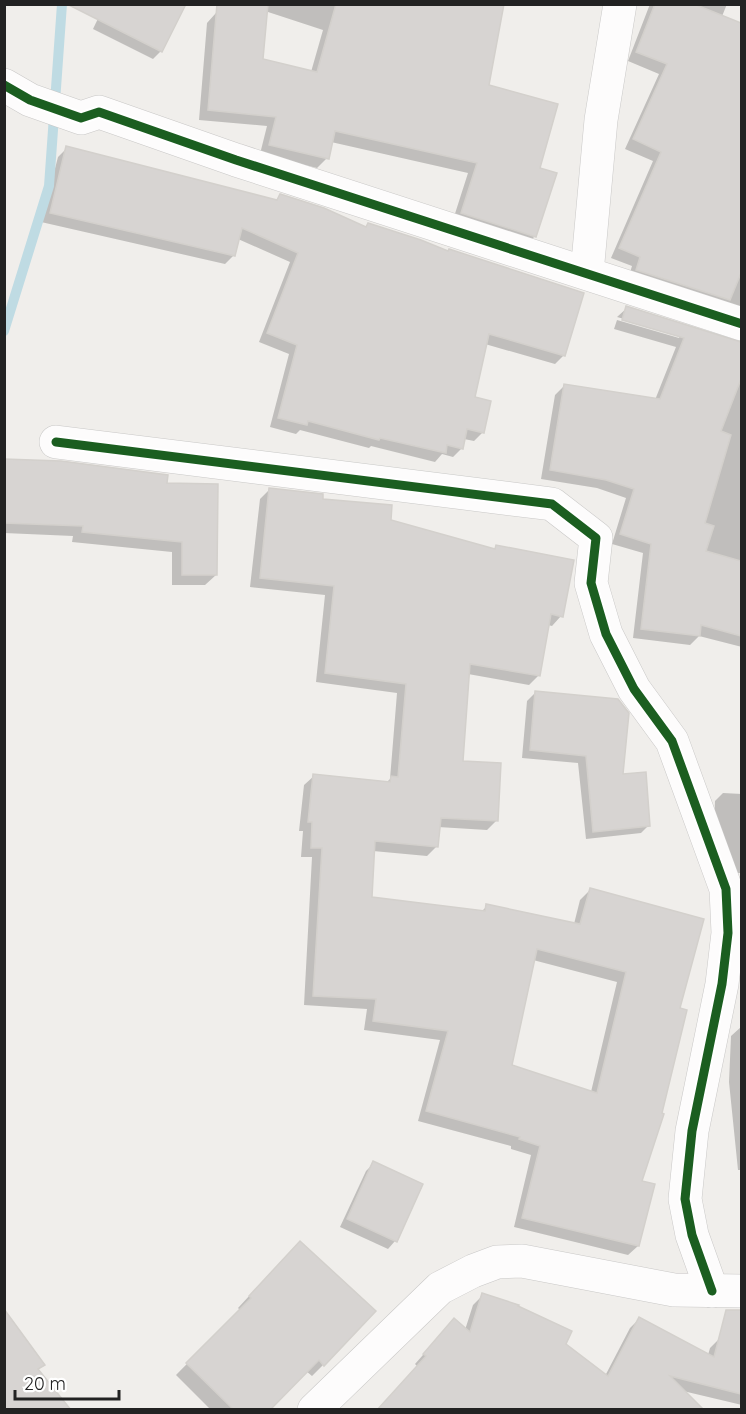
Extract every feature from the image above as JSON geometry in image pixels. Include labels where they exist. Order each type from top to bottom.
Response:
[{"type":"street","points":[[587,273],[602,120],[620,4]]},
{"type":"street","points":[[17,92],[81,118],[99,112],[236,160],[741,324]]},
{"type":"street","points":[[56,442],[552,504],[596,538],[591,583],[606,634],[634,689],[672,741],[726,889],[728,933],[722,984],[692,1131],[685,1199],[692,1235],[727,1291]]},
{"type":"street","points":[[314,1410],[440,1288],[497,1262],[522,1261],[674,1290],[727,1291]]},
{"type":"building","points":[[67,4],[186,4],[162,52]]},
{"type":"building","points":[[217,4],[268,4],[263,59],[317,72],[336,4],[504,4],[489,85],[558,104],[540,168],[557,173],[536,237],[461,213],[477,163],[335,131],[329,159],[269,145],[276,117],[208,110]]},
{"type":"building","points":[[655,4],[694,4],[741,23],[741,273],[730,300],[636,270],[640,257],[619,248],[661,152],[633,139],[667,64],[636,52]]},
{"type":"building","points":[[66,146],[277,200],[280,194],[324,208],[366,227],[368,223],[448,251],[449,249],[584,293],[565,356],[489,334],[475,397],[491,401],[484,433],[467,429],[463,449],[447,445],[446,453],[380,438],[379,440],[308,421],[307,425],[278,418],[297,345],[267,333],[298,253],[242,228],[235,256],[50,213]]},
{"type":"building","points":[[626,306],[741,342],[741,379],[721,431],[731,435],[705,523],[714,526],[706,551],[741,561],[741,636],[701,625],[700,636],[641,629],[651,544],[620,534],[634,489],[606,480],[550,470],[564,384],[660,399],[684,338],[622,320]]},
{"type":"building","points":[[4,459],[61,461],[168,475],[167,483],[218,484],[217,575],[182,575],[182,542],[82,532],[83,526],[4,523]]},
{"type":"building","points":[[269,488],[323,494],[323,499],[392,505],[391,520],[495,549],[496,545],[574,560],[563,617],[551,614],[540,676],[470,664],[463,761],[501,763],[498,821],[441,818],[438,847],[375,841],[372,897],[485,911],[486,904],[580,924],[590,888],[704,919],[680,1008],[687,1010],[662,1113],[664,1114],[642,1181],[655,1184],[639,1246],[522,1218],[540,1146],[519,1139],[520,1137],[426,1111],[448,1031],[373,1021],[376,999],[313,996],[322,848],[311,848],[312,822],[308,822],[313,774],[390,782],[391,776],[398,777],[406,684],[325,673],[334,586],[260,578]],"holes":[[[537,949],[626,972],[597,1093],[512,1065]]]},
{"type":"building","points":[[535,691],[618,699],[629,713],[623,774],[646,772],[650,826],[593,832],[586,756],[530,750]]},
{"type":"building","points":[[373,1161],[423,1184],[397,1242],[347,1219]]},
{"type":"building","points":[[300,1241],[376,1311],[324,1366],[319,1360],[270,1410],[234,1410],[186,1363],[251,1298],[249,1296]]},
{"type":"building","points":[[482,1293],[519,1305],[572,1331],[566,1344],[608,1376],[639,1317],[714,1357],[726,1310],[741,1310],[741,1394],[670,1376],[704,1410],[377,1410],[426,1356],[423,1354],[454,1318],[470,1332]]},
{"type":"building","points":[[4,1309],[45,1365],[38,1369],[71,1410],[4,1410]]},
{"type":"waterway","points":[[4,331],[49,186],[62,4]]},
{"type":"cycle path","points":[[4,85],[30,100],[81,118],[99,112],[236,160],[742,324]]},
{"type":"cycle path","points":[[56,442],[552,504],[596,538],[591,583],[606,634],[634,689],[672,741],[726,889],[728,933],[722,984],[692,1131],[685,1199],[692,1235],[712,1291]]}]
